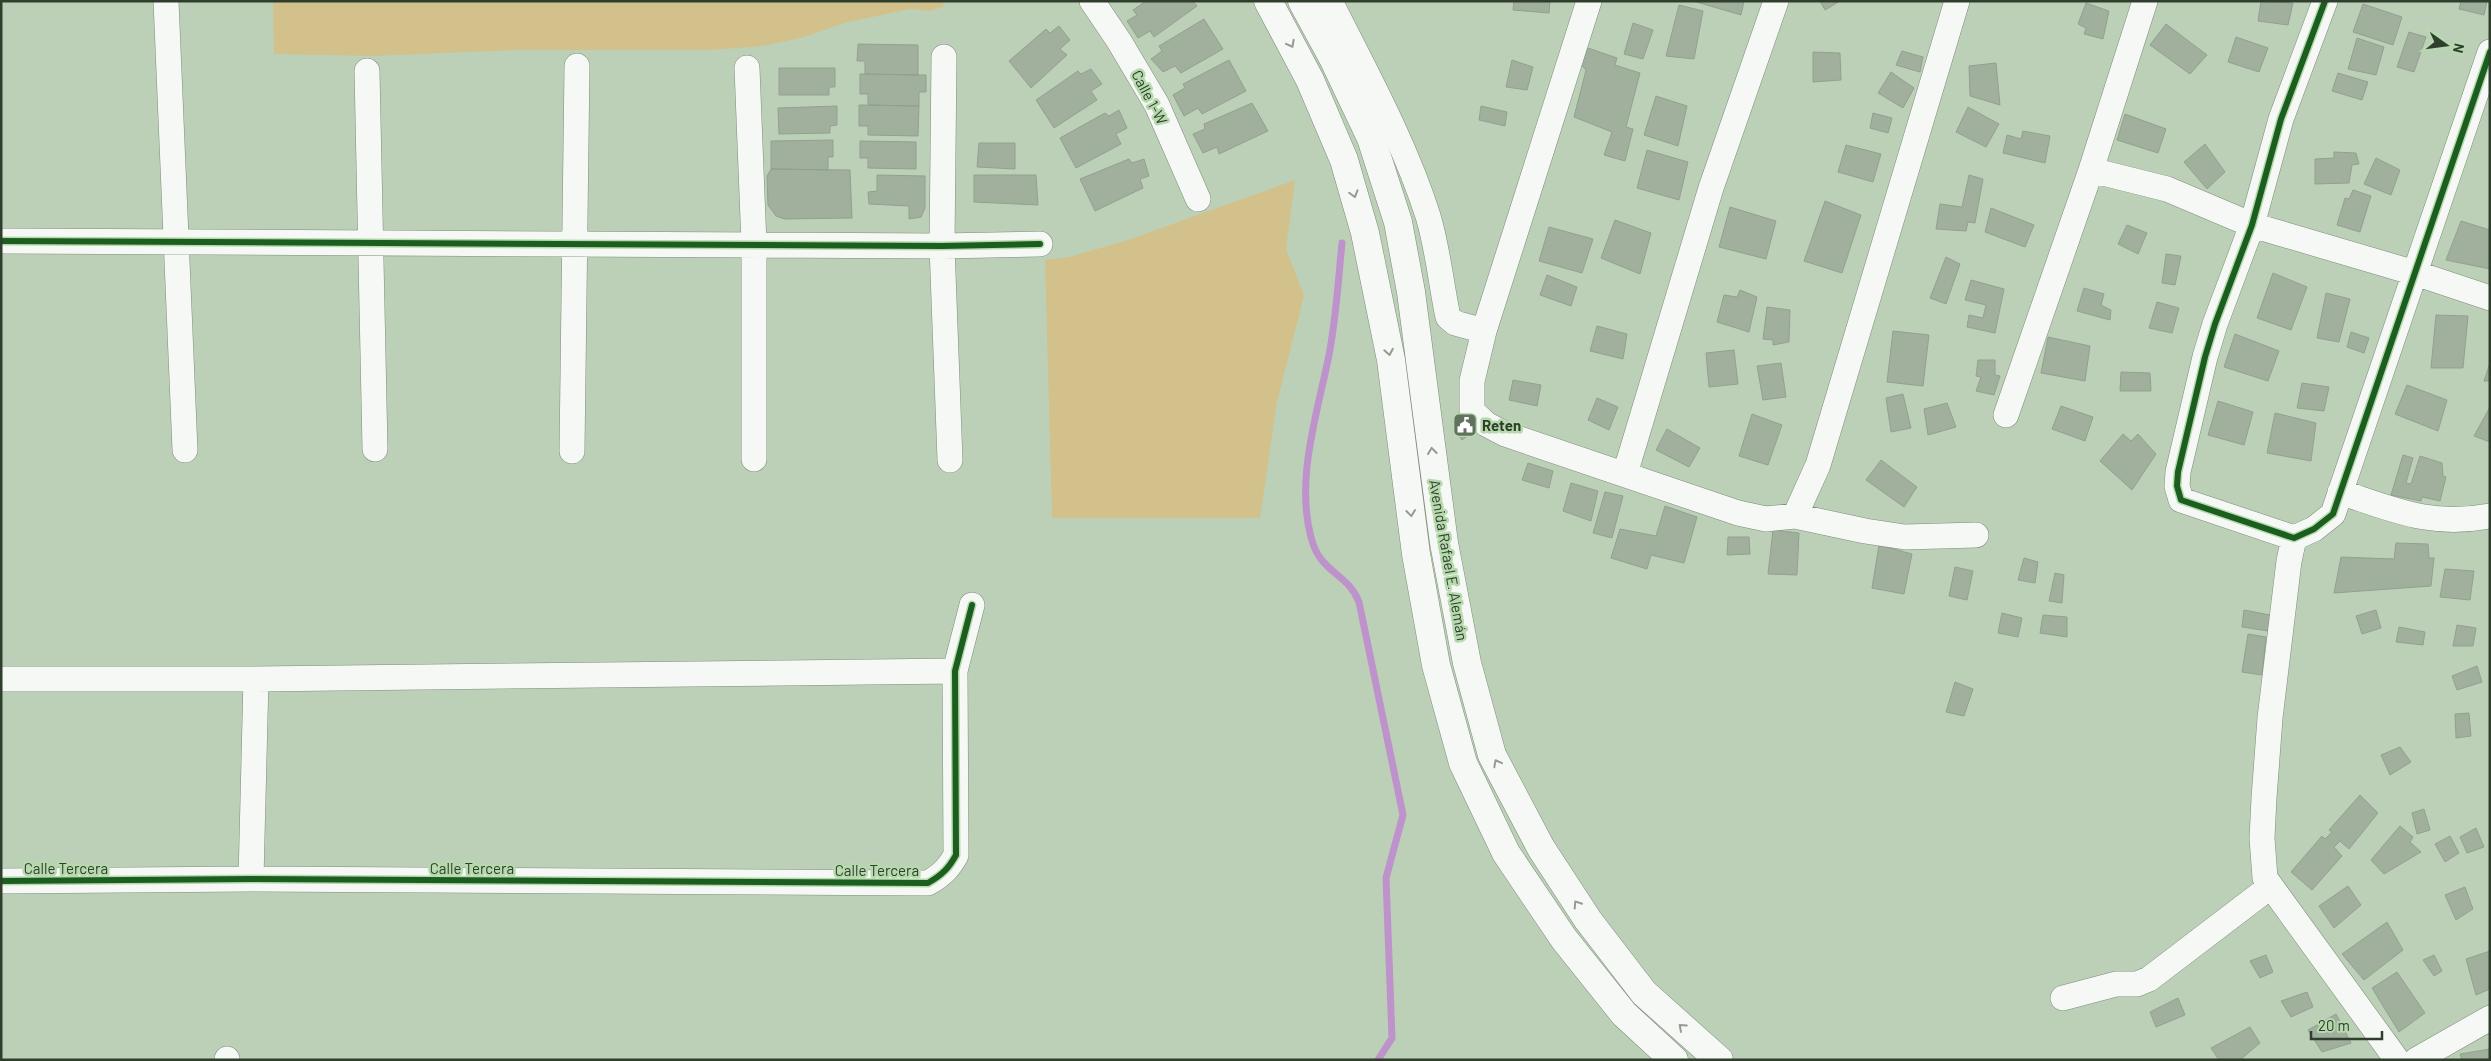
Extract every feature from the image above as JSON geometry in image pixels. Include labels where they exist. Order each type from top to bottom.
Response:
[{"type":"main road","name":"Avenida Rafael E. Alemán","points":[[1268,1],[1310,80],[1344,160],[1365,233],[1391,360],[1416,554],[1436,665],[1463,763],[1506,853],[1564,939],[1624,1014],[1674,1060]]},
{"type":"main road","name":"Avenida Rafael E. Alemán","points":[[1302,1],[1333,58],[1372,138],[1398,222],[1411,292],[1444,543],[1467,663],[1492,755],[1541,848],[1588,920],[1644,992],[1719,1060]]},
{"type":"street","points":[[166,1],[185,450]]},
{"type":"street","name":"Calle 1-W","points":[[1092,1],[1119,41],[1157,105],[1198,199]]},
{"type":"street","points":[[1330,1],[1377,94],[1408,162],[1428,218],[1448,317],[1454,322],[1484,332]]},
{"type":"street","points":[[1589,1],[1484,332],[1472,381],[1472,411],[1486,424],[1505,434],[1738,513],[1766,519],[1795,516],[1864,531],[1905,536],[1976,535]]},
{"type":"street","points":[[1625,474],[1712,188],[1776,1]]},
{"type":"street","points":[[1795,516],[1818,465],[1957,1]]},
{"type":"street","points":[[2006,415],[2091,170],[2145,1]]},
{"type":"street","points":[[2325,1],[2281,120],[2252,225],[2205,357],[2178,472],[2177,486],[2180,500],[2294,538],[2314,529],[2333,514],[2490,52]]},
{"type":"street","points":[[944,57],[942,246],[950,460]]},
{"type":"street","points":[[572,451],[577,66]]},
{"type":"street","points":[[747,68],[754,245],[754,459]]},
{"type":"street","points":[[367,71],[374,449]]},
{"type":"street","points":[[2091,170],[2167,189],[2252,225],[2415,273],[2490,298]]},
{"type":"street","points":[[1,241],[942,246],[1040,244]]},
{"type":"street","points":[[2340,492],[2417,517],[2457,521],[2490,516]]},
{"type":"street","points":[[2294,538],[2289,561],[2274,689],[2264,798],[2262,838],[2265,878],[2398,1060]]},
{"type":"street","points":[[1,679],[256,679],[955,671],[972,605]]},
{"type":"street","name":"Calle Tercera","points":[[1,881],[251,879],[928,882],[940,876],[950,867],[956,855],[955,671]]},
{"type":"street","points":[[251,879],[256,679]]},
{"type":"street","points":[[2063,998],[2116,984],[2137,984],[2149,979],[2271,886]]},
{"type":"street","points":[[2416,1060],[2490,1018]]},
{"type":"shaded area","points":[[273,1],[945,1],[943,7],[930,11],[910,9],[844,23],[805,37],[763,46],[710,50],[517,50],[374,56],[274,54]]},
{"type":"shaded area","points":[[1295,180],[1286,249],[1304,296],[1277,402],[1260,518],[1052,518],[1045,260],[1069,257],[1125,241]]},
{"type":"building","points":[[1146,1],[1193,1],[1197,6],[1154,37],[1150,31],[1138,38],[1127,21],[1137,15],[1133,10]]},
{"type":"building","points":[[1514,1],[1550,1],[1549,13],[1513,10]]},
{"type":"building","points":[[1693,1],[1744,1],[1741,15]]},
{"type":"building","points":[[1820,1],[1840,1],[1825,10]]},
{"type":"building","points":[[2261,1],[2293,3],[2288,25],[2258,21]]},
{"type":"building","points":[[2461,1],[2487,1],[2484,15],[2459,9]]},
{"type":"building","points":[[2086,3],[2109,11],[2103,39],[2084,34],[2086,28],[2078,24]]},
{"type":"building","points":[[2363,4],[2402,17],[2393,45],[2353,32]]},
{"type":"building","points":[[1679,5],[1703,11],[1694,59],[1666,56]]},
{"type":"building","points":[[1204,19],[1223,49],[1181,73],[1175,66],[1163,72],[1151,59],[1162,51],[1159,46]]},
{"type":"building","points":[[1633,23],[1653,30],[1643,59],[1624,54]]},
{"type":"building","points":[[2166,24],[2207,55],[2190,74],[2150,45]]},
{"type":"building","points":[[1059,26],[1070,40],[1060,49],[1067,55],[1031,88],[1009,61],[1046,29],[1050,33]]},
{"type":"building","points":[[2409,32],[2426,37],[2414,72],[2397,67]]},
{"type":"building","points":[[2236,37],[2268,48],[2259,72],[2228,62]]},
{"type":"building","points":[[2357,38],[2384,47],[2376,75],[2348,69]]},
{"type":"building","points":[[858,44],[918,45],[918,75],[865,74],[865,61],[857,61]]},
{"type":"building","points":[[1588,48],[1617,58],[1615,65],[1640,73],[1626,127],[1633,129],[1625,161],[1604,155],[1612,132],[1574,117],[1586,70],[1581,65]]},
{"type":"building","points":[[1902,51],[1923,57],[1920,72],[1896,65]]},
{"type":"building","points":[[1813,52],[1840,53],[1841,80],[1813,82]]},
{"type":"building","points":[[1229,60],[1246,91],[1202,114],[1198,108],[1184,116],[1173,95],[1185,88],[1183,84]]},
{"type":"building","points":[[1512,60],[1533,67],[1527,90],[1506,87]]},
{"type":"building","points":[[1996,63],[2000,105],[1970,96],[1969,66]]},
{"type":"building","points":[[779,68],[835,68],[835,87],[829,87],[829,95],[779,95]]},
{"type":"building","points":[[1091,69],[1102,84],[1091,91],[1097,100],[1054,128],[1036,100],[1078,71],[1081,74]]},
{"type":"building","points":[[1891,72],[1914,88],[1903,108],[1878,93]]},
{"type":"building","points":[[2338,73],[2368,82],[2362,100],[2332,91]]},
{"type":"building","points":[[860,74],[926,75],[926,92],[919,92],[919,106],[868,105],[868,94],[860,94]]},
{"type":"building","points":[[1656,96],[1687,106],[1678,146],[1644,135]]},
{"type":"building","points":[[1252,103],[1268,131],[1219,154],[1217,147],[1203,153],[1193,134],[1205,129],[1204,124]]},
{"type":"building","points":[[859,105],[919,106],[918,136],[868,135],[868,126],[859,126]]},
{"type":"building","points":[[837,106],[837,125],[830,126],[830,133],[779,134],[778,108]]},
{"type":"building","points":[[1481,106],[1507,112],[1505,126],[1479,120]]},
{"type":"building","points":[[1968,107],[1999,124],[1986,147],[1956,132]]},
{"type":"building","points":[[1119,110],[1127,128],[1116,134],[1121,144],[1076,168],[1060,138],[1105,113],[1109,116]]},
{"type":"building","points":[[1873,113],[1892,118],[1888,133],[1870,128]]},
{"type":"building","points":[[2125,114],[2166,129],[2158,153],[2117,140]]},
{"type":"building","points":[[2023,131],[2050,136],[2045,163],[2003,153],[2007,135],[2021,139]]},
{"type":"building","points":[[833,140],[833,157],[828,157],[828,170],[771,169],[771,141]]},
{"type":"building","points":[[860,141],[916,142],[916,169],[868,168],[868,158],[860,158]]},
{"type":"building","points":[[979,143],[1015,143],[1015,169],[977,167]]},
{"type":"building","points":[[2205,144],[2225,172],[2207,189],[2184,162]]},
{"type":"building","points":[[1846,145],[1881,154],[1873,182],[1838,172]]},
{"type":"building","points":[[1647,150],[1688,162],[1679,200],[1637,188]]},
{"type":"building","points":[[2334,152],[2356,153],[2359,164],[2352,165],[2349,183],[2315,184],[2315,159],[2334,158]]},
{"type":"building","points":[[2376,158],[2400,170],[2391,195],[2364,184]]},
{"type":"building","points":[[1129,159],[1132,163],[1144,159],[1149,176],[1140,179],[1143,188],[1095,211],[1080,179]]},
{"type":"building","points":[[771,169],[850,170],[852,218],[784,219],[776,216],[768,205],[767,176]]},
{"type":"building","points":[[877,175],[925,176],[925,208],[921,217],[909,219],[909,206],[869,204],[868,192],[877,191]]},
{"type":"building","points":[[974,175],[1036,175],[1038,205],[974,202]]},
{"type":"building","points":[[1969,175],[1983,179],[1975,223],[1968,222],[1966,231],[1936,229],[1940,204],[1962,207]]},
{"type":"building","points":[[2353,190],[2371,196],[2360,232],[2337,225],[2345,198],[2349,199]]},
{"type":"building","points":[[1825,201],[1861,215],[1842,273],[1804,261]]},
{"type":"building","points":[[1730,207],[1776,221],[1766,259],[1719,247]]},
{"type":"building","points":[[1991,208],[2034,225],[2025,247],[1985,232]]},
{"type":"building","points":[[1615,220],[1651,233],[1640,274],[1601,258]]},
{"type":"building","points":[[2461,221],[2490,230],[2490,269],[2446,260]]},
{"type":"building","points":[[2127,225],[2147,233],[2138,254],[2118,244]]},
{"type":"building","points":[[1549,227],[1593,239],[1582,273],[1539,261]]},
{"type":"building","points":[[2166,254],[2181,256],[2175,285],[2162,283]]},
{"type":"building","points":[[1946,257],[1960,264],[1946,304],[1930,298]]},
{"type":"building","points":[[2273,273],[2307,287],[2291,330],[2257,318]]},
{"type":"building","points":[[1547,275],[1577,287],[1571,306],[1540,295]]},
{"type":"building","points":[[1971,280],[2004,289],[1995,333],[1967,327],[1969,315],[1983,318],[1986,305],[1965,300]]},
{"type":"building","points":[[2084,288],[2104,294],[2101,305],[2111,310],[2110,320],[2077,311]]},
{"type":"building","points":[[1740,290],[1757,297],[1749,332],[1717,322],[1724,295],[1737,297]]},
{"type":"building","points":[[2326,293],[2350,299],[2339,342],[2317,338]]},
{"type":"building","points":[[2157,302],[2179,308],[2172,333],[2149,328]]},
{"type":"building","points":[[1767,307],[1790,310],[1789,342],[1773,345],[1773,340],[1763,339]]},
{"type":"building","points":[[2436,315],[2468,316],[2463,368],[2431,368]]},
{"type":"building","points":[[1597,326],[1627,334],[1623,359],[1590,351]]},
{"type":"building","points":[[1893,331],[1929,335],[1923,386],[1887,382]]},
{"type":"building","points":[[2351,332],[2369,338],[2364,353],[2347,347]]},
{"type":"building","points":[[2235,334],[2279,351],[2268,381],[2224,367]]},
{"type":"building","points":[[2048,337],[2090,346],[2085,381],[2041,373]]},
{"type":"building","points":[[1734,350],[1738,384],[1709,387],[1706,353]]},
{"type":"building","points":[[1978,360],[1995,360],[1995,375],[2000,376],[1994,395],[1976,391],[1981,377],[1976,376]]},
{"type":"building","points":[[1781,363],[1786,397],[1763,400],[1757,366]]},
{"type":"building","points":[[2490,363],[2490,381],[2484,381]]},
{"type":"building","points":[[2121,372],[2150,373],[2151,391],[2120,391]]},
{"type":"building","points":[[1513,380],[1541,385],[1537,406],[1509,400]]},
{"type":"building","points":[[2302,383],[2329,387],[2324,411],[2297,408]]},
{"type":"building","points":[[2407,385],[2447,400],[2438,431],[2395,414]]},
{"type":"building","points":[[1903,394],[1911,428],[1891,432],[1886,398]]},
{"type":"building","points":[[1597,398],[1618,407],[1609,430],[1588,420]]},
{"type":"building","points":[[2218,401],[2253,412],[2244,445],[2208,435]]},
{"type":"building","points":[[1947,403],[1956,427],[1928,435],[1924,409]]},
{"type":"building","points":[[2061,406],[2093,417],[2085,441],[2052,429]]},
{"type":"building","points":[[2490,407],[2490,442],[2474,436]]},
{"type":"building","points":[[2275,413],[2316,423],[2311,461],[2267,453]]},
{"type":"building","points":[[1752,414],[1782,425],[1768,465],[1739,456]]},
{"type":"building","name":"Reten","points":[[1458,419],[1473,420],[1474,431],[1462,440],[1455,430]]},
{"type":"building","points":[[1667,429],[1700,448],[1689,467],[1656,450]]},
{"type":"building","points":[[2123,434],[2131,441],[2138,434],[2156,454],[2132,490],[2100,461]]},
{"type":"building","points":[[2403,455],[2413,458],[2406,483],[2411,484],[2420,456],[2442,463],[2443,476],[2446,477],[2440,501],[2422,497],[2421,501],[2391,495]]},
{"type":"building","points":[[1881,460],[1917,487],[1904,507],[1866,480]]},
{"type":"building","points":[[1528,463],[1553,471],[1549,488],[1522,480]]},
{"type":"building","points":[[1571,483],[1598,491],[1591,521],[1563,511]]},
{"type":"building","points":[[1605,492],[1623,496],[1612,538],[1593,533]]},
{"type":"building","points":[[1665,506],[1697,517],[1684,563],[1651,555],[1647,569],[1611,558],[1620,529],[1656,536]]},
{"type":"building","points":[[1773,530],[1799,533],[1797,575],[1768,574]]},
{"type":"building","points":[[1728,537],[1749,537],[1750,554],[1727,555]]},
{"type":"building","points":[[2396,543],[2428,544],[2429,558],[2434,558],[2431,586],[2334,593],[2341,557],[2394,559]]},
{"type":"building","points":[[1879,545],[1912,554],[1904,594],[1872,588]]},
{"type":"building","points":[[2024,558],[2038,562],[2035,583],[2018,580]]},
{"type":"building","points":[[1955,567],[1973,571],[1967,600],[1949,596]]},
{"type":"building","points":[[2445,569],[2474,571],[2470,600],[2440,597]]},
{"type":"building","points":[[2055,573],[2064,575],[2062,603],[2049,601]]},
{"type":"building","points":[[2244,610],[2270,615],[2268,631],[2242,627]]},
{"type":"building","points":[[2376,610],[2381,628],[2362,634],[2356,616]]},
{"type":"building","points":[[2002,613],[2022,618],[2018,637],[1998,633]]},
{"type":"building","points":[[2043,615],[2067,617],[2067,637],[2040,633]]},
{"type":"building","points":[[2457,625],[2476,628],[2473,646],[2453,646]]},
{"type":"building","points":[[2399,627],[2425,632],[2423,645],[2396,642]]},
{"type":"building","points":[[2248,634],[2266,637],[2262,675],[2242,672]]},
{"type":"building","points":[[2477,666],[2482,682],[2457,690],[2452,676]]},
{"type":"building","points":[[1955,682],[1973,689],[1964,716],[1946,712]]},
{"type":"building","points":[[2469,713],[2471,736],[2456,738],[2455,714]]},
{"type":"building","points":[[2400,747],[2411,762],[2390,775],[2381,755]]},
{"type":"building","points":[[2360,795],[2378,813],[2349,849],[2340,841],[2334,847],[2342,856],[2312,890],[2291,872],[2322,836],[2325,839],[2332,832],[2329,830]]},
{"type":"building","points":[[2424,809],[2430,830],[2417,834],[2412,813]]},
{"type":"building","points":[[2400,826],[2413,837],[2410,842],[2421,852],[2384,874],[2371,860]]},
{"type":"building","points":[[2476,828],[2484,847],[2467,853],[2460,837]]},
{"type":"building","points":[[2450,836],[2459,853],[2445,862],[2435,844]]},
{"type":"building","points":[[2348,886],[2361,905],[2334,928],[2319,906]]},
{"type":"building","points":[[2465,887],[2473,909],[2456,920],[2445,895]]},
{"type":"building","points":[[2387,922],[2403,950],[2364,980],[2342,954]]},
{"type":"building","points":[[2490,951],[2490,989],[2476,995],[2466,959]]},
{"type":"building","points":[[2266,955],[2273,972],[2260,978],[2250,961]]},
{"type":"building","points":[[2434,955],[2442,971],[2434,976],[2423,960]]},
{"type":"building","points":[[2397,972],[2425,1013],[2399,1032],[2372,988]]},
{"type":"building","points":[[2307,992],[2313,1007],[2291,1017],[2281,1001]]},
{"type":"building","points":[[2178,998],[2185,1015],[2156,1027],[2150,1012]]},
{"type":"building","points":[[2336,1014],[2351,1043],[2322,1052],[2308,1030]]},
{"type":"building","points":[[2250,1027],[2260,1043],[2240,1060],[2219,1060],[2211,1048]]},
{"type":"building","points":[[2490,1049],[2490,1060],[2462,1060],[2460,1054]]},
{"type":"waterway","points":[[1342,243],[1333,331],[1309,452],[1306,475],[1306,499],[1308,522],[1317,554],[1329,568],[1343,579],[1355,593],[1359,602],[1403,815],[1386,878],[1392,1038],[1378,1060]]},
{"type":"cycle path","points":[[2325,1],[2281,119],[2252,225],[2215,324],[2205,357],[2178,472],[2177,486],[2181,500],[2294,538],[2314,529],[2333,514],[2490,52]]},
{"type":"cycle path","points":[[1,241],[942,246],[1040,244]]},
{"type":"cycle path","points":[[1,881],[251,879],[928,883],[945,871],[956,855],[955,671],[972,605]]},
{"type":"place","name":"Reten","points":[[1465,425]]}]
